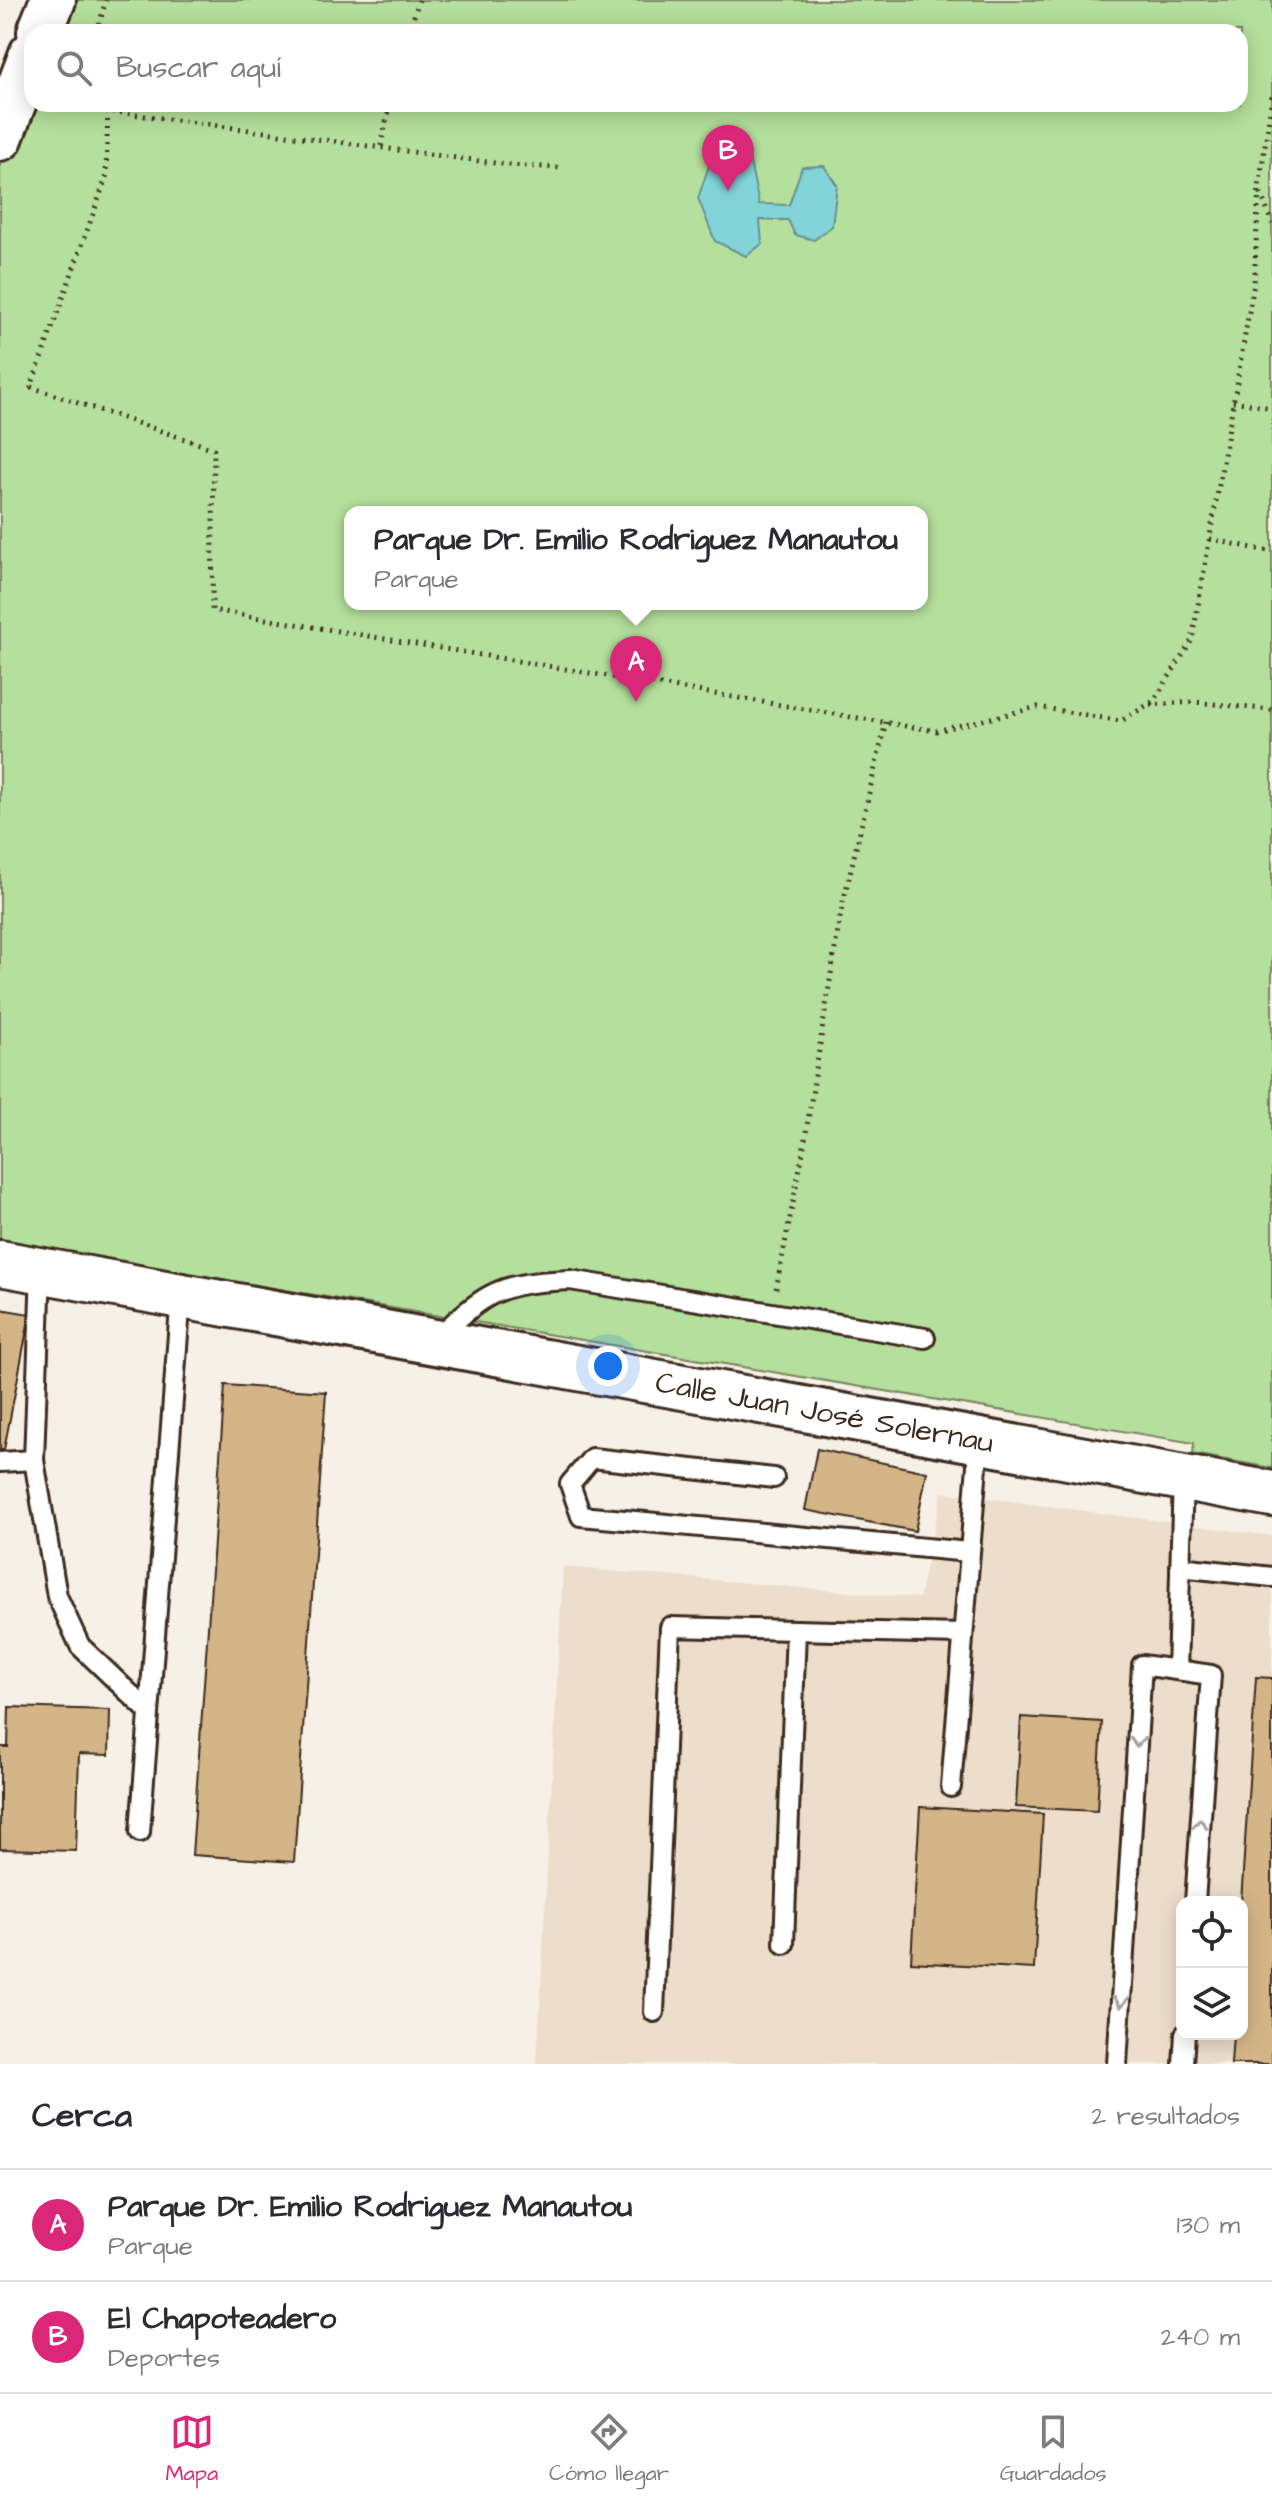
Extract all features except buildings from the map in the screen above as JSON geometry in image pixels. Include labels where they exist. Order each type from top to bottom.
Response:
[{"type":"street","points":[[43,24],[53,0]]},
{"type":"street","points":[[0,138],[24,75]]},
{"type":"street","name":"Calle Juan José Solernau","points":[[21,1266],[1272,1494]]},
{"type":"lane","points":[[21,1266],[34,1460],[57,1596],[80,1646],[147,1710]]},
{"type":"lane","points":[[433,1341],[476,1301],[520,1282],[570,1280],[925,1338]]},
{"type":"lane","points":[[140,1832],[181,1295]]},
{"type":"lane","points":[[951,1787],[979,1441]]},
{"type":"lane","points":[[774,1478],[592,1458],[570,1484],[581,1516],[969,1552]]},
{"type":"lane","points":[[0,1462],[34,1460]]},
{"type":"lane","points":[[1177,1670],[1183,1479]]},
{"type":"lane","points":[[1180,1567],[1272,1577]]},
{"type":"lane","points":[[654,2012],[670,1627],[961,1634]]},
{"type":"lane","points":[[784,1944],[796,1630]]},
{"type":"lane","points":[[1117,2064],[1142,1665],[1211,1675],[1195,1896]]},
{"type":"lane","points":[[1183,2064],[1185,2040]]},
{"type":"path","points":[[99,24],[106,0]]},
{"type":"path","points":[[412,24],[419,0]]},
{"type":"path","points":[[108,112],[106,178],[31,387],[214,449],[212,610],[936,731],[1038,707],[1121,721],[1154,701],[1192,640],[1254,283],[1259,188],[1272,96]]},
{"type":"path","points":[[143,112],[509,165],[561,168]]},
{"type":"path","points":[[381,146],[388,112]]},
{"type":"path","points":[[1259,188],[1272,224]]},
{"type":"path","points":[[1233,401],[1272,408]]},
{"type":"path","points":[[1210,539],[1272,552]]},
{"type":"path","points":[[1147,706],[1194,702],[1272,710]]},
{"type":"path","points":[[771,1313],[803,1152],[841,911],[886,722]]},
{"type":"shaded area","points":[[942,1492],[1272,1536],[1272,2064],[537,2064],[563,1567],[919,1598]]},
{"type":"green space","points":[[64,0],[1272,0],[1272,1468],[1193,1454],[1194,1443],[0,1242],[0,163],[24,102],[24,112],[1248,112],[1248,24],[55,24]]},
{"type":"water","points":[[745,139],[759,204],[789,205],[802,167],[824,166],[837,185],[832,226],[814,240],[795,235],[788,220],[760,220],[762,244],[746,256],[715,241],[698,198],[718,140]]},
{"type":"place","name":"El Chapoteadero","points":[[728,191]]},
{"type":"place","name":"Parque Dr. Emilio Rodriguez Manautou","points":[[636,702]]}]
